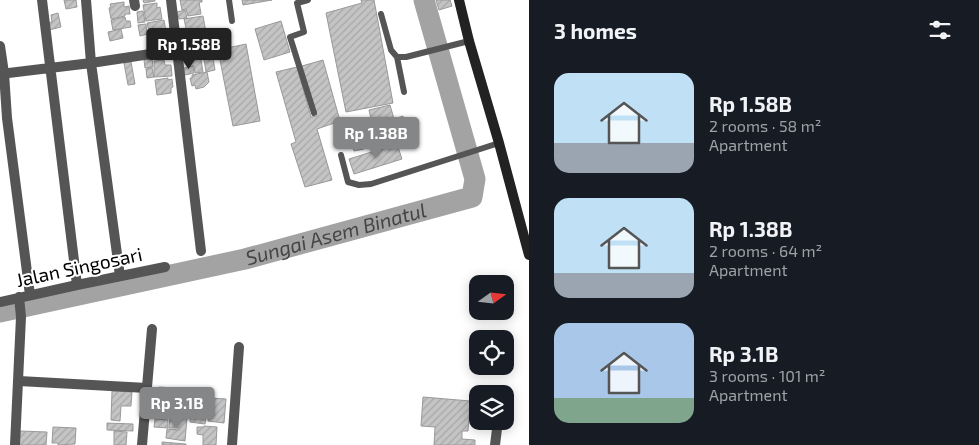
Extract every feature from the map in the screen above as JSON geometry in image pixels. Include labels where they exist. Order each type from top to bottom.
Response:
[{"type":"street","points":[[42,0],[77,285]]},
{"type":"street","points":[[86,0],[91,63],[120,276]]},
{"type":"street","points":[[171,0],[200,251]]},
{"type":"street","points":[[459,0],[496,144],[529,255]]},
{"type":"street","points":[[0,46],[4,118],[30,295]]},
{"type":"street","points":[[2,73],[91,63],[178,50]]},
{"type":"street","name":"Jalan Singosari","points":[[0,302],[20,301],[30,295],[165,267]]},
{"type":"street","points":[[15,445],[19,381],[20,301]]},
{"type":"street","points":[[142,445],[152,329]]},
{"type":"street","points":[[232,445],[239,346]]},
{"type":"street","points":[[19,381],[147,388]]},
{"type":"street","points":[[495,445],[497,430]]},
{"type":"lane","points":[[229,0],[232,21]]},
{"type":"lane","points":[[308,0],[297,3],[304,32],[290,37],[314,113]]},
{"type":"lane","points":[[381,14],[391,50],[397,57],[404,92]]},
{"type":"lane","points":[[397,57],[430,52],[469,41]]},
{"type":"lane","points":[[341,155],[348,182],[359,185],[371,184],[496,144]]},
{"type":"building","points":[[64,0],[76,0],[77,7],[66,9]]},
{"type":"building","points":[[143,0],[155,0],[155,1],[144,3]]},
{"type":"building","points":[[180,0],[202,0],[202,2],[199,2],[201,14],[188,16],[186,9],[182,10]]},
{"type":"building","points":[[242,0],[272,0],[243,5]]},
{"type":"building","points":[[361,0],[374,0],[393,103],[346,112],[326,13],[362,3]]},
{"type":"building","points":[[436,0],[450,0],[452,6],[439,10]]},
{"type":"building","points":[[124,2],[124,7],[129,6],[130,14],[111,19],[110,4]]},
{"type":"building","points":[[157,3],[157,8],[160,7],[162,19],[146,21],[143,5]]},
{"type":"building","points":[[185,10],[187,18],[179,19],[177,12]]},
{"type":"building","points":[[143,11],[145,22],[138,23],[137,12]]},
{"type":"building","points":[[58,13],[61,27],[49,30],[47,23],[52,22],[51,15]]},
{"type":"building","points":[[203,16],[207,38],[189,42],[184,19]]},
{"type":"building","points":[[125,17],[126,21],[130,21],[131,27],[113,30],[111,20]]},
{"type":"building","points":[[164,20],[166,32],[162,33],[163,38],[151,40],[147,23]]},
{"type":"building","points":[[281,21],[290,52],[264,60],[255,29]]},
{"type":"building","points":[[146,24],[147,34],[140,36],[138,25]]},
{"type":"building","points":[[121,29],[123,38],[110,41],[108,32]]},
{"type":"building","points":[[246,44],[260,121],[233,126],[218,50]]},
{"type":"building","points":[[212,52],[215,70],[206,72],[203,53]]},
{"type":"building","points":[[200,54],[203,72],[195,73],[194,66],[188,67],[186,56]]},
{"type":"building","points":[[152,59],[153,67],[145,68],[144,60]]},
{"type":"building","points":[[164,60],[165,65],[171,65],[172,76],[154,77],[154,61]]},
{"type":"building","points":[[323,60],[340,121],[317,129],[332,180],[305,187],[291,144],[296,142],[276,72],[297,67],[311,117],[317,116],[302,66]]},
{"type":"building","points":[[131,62],[135,84],[128,85],[124,63]]},
{"type":"building","points":[[193,66],[194,73],[185,75],[184,68]]},
{"type":"building","points":[[152,68],[154,77],[147,78],[146,69]]},
{"type":"building","points":[[207,72],[209,82],[204,87],[196,89],[195,85],[192,86],[190,78],[192,78],[192,75]]},
{"type":"building","points":[[168,78],[168,80],[172,79],[173,87],[171,88],[171,93],[157,95],[155,80]]},
{"type":"building","points":[[390,105],[394,119],[403,116],[406,128],[397,130],[399,141],[377,146],[369,110]]},
{"type":"building","points":[[356,118],[364,149],[354,151],[346,120]]},
{"type":"building","points":[[397,144],[402,159],[354,174],[349,159]]},
{"type":"building","points":[[159,387],[188,389],[187,399],[158,396]]},
{"type":"building","points":[[112,391],[132,392],[131,406],[121,406],[120,421],[111,420]]},
{"type":"building","points":[[192,394],[208,396],[205,424],[190,422]]},
{"type":"building","points":[[423,397],[469,401],[468,431],[462,431],[462,439],[475,440],[475,445],[434,445],[435,427],[421,426]]},
{"type":"building","points":[[210,398],[226,399],[224,423],[208,421]]},
{"type":"building","points":[[170,417],[187,418],[185,441],[166,438],[167,429],[179,430],[179,428],[169,428]]},
{"type":"building","points":[[155,419],[168,420],[168,428],[154,427]]},
{"type":"building","points":[[107,423],[133,424],[133,431],[107,430]]},
{"type":"building","points":[[53,427],[76,428],[75,444],[58,445],[58,443],[52,443]]},
{"type":"building","points":[[197,427],[217,427],[216,445],[203,445],[203,435],[197,434]]},
{"type":"building","points":[[20,431],[47,432],[46,445],[19,445]]},
{"type":"building","points":[[114,431],[127,432],[126,445],[114,445]]},
{"type":"building","points":[[162,442],[186,444],[186,445],[162,445]]},
{"type":"waterway","name":"Sungai Asem Binatul","points":[[0,312],[245,259],[472,197],[475,179],[424,0]]}]
